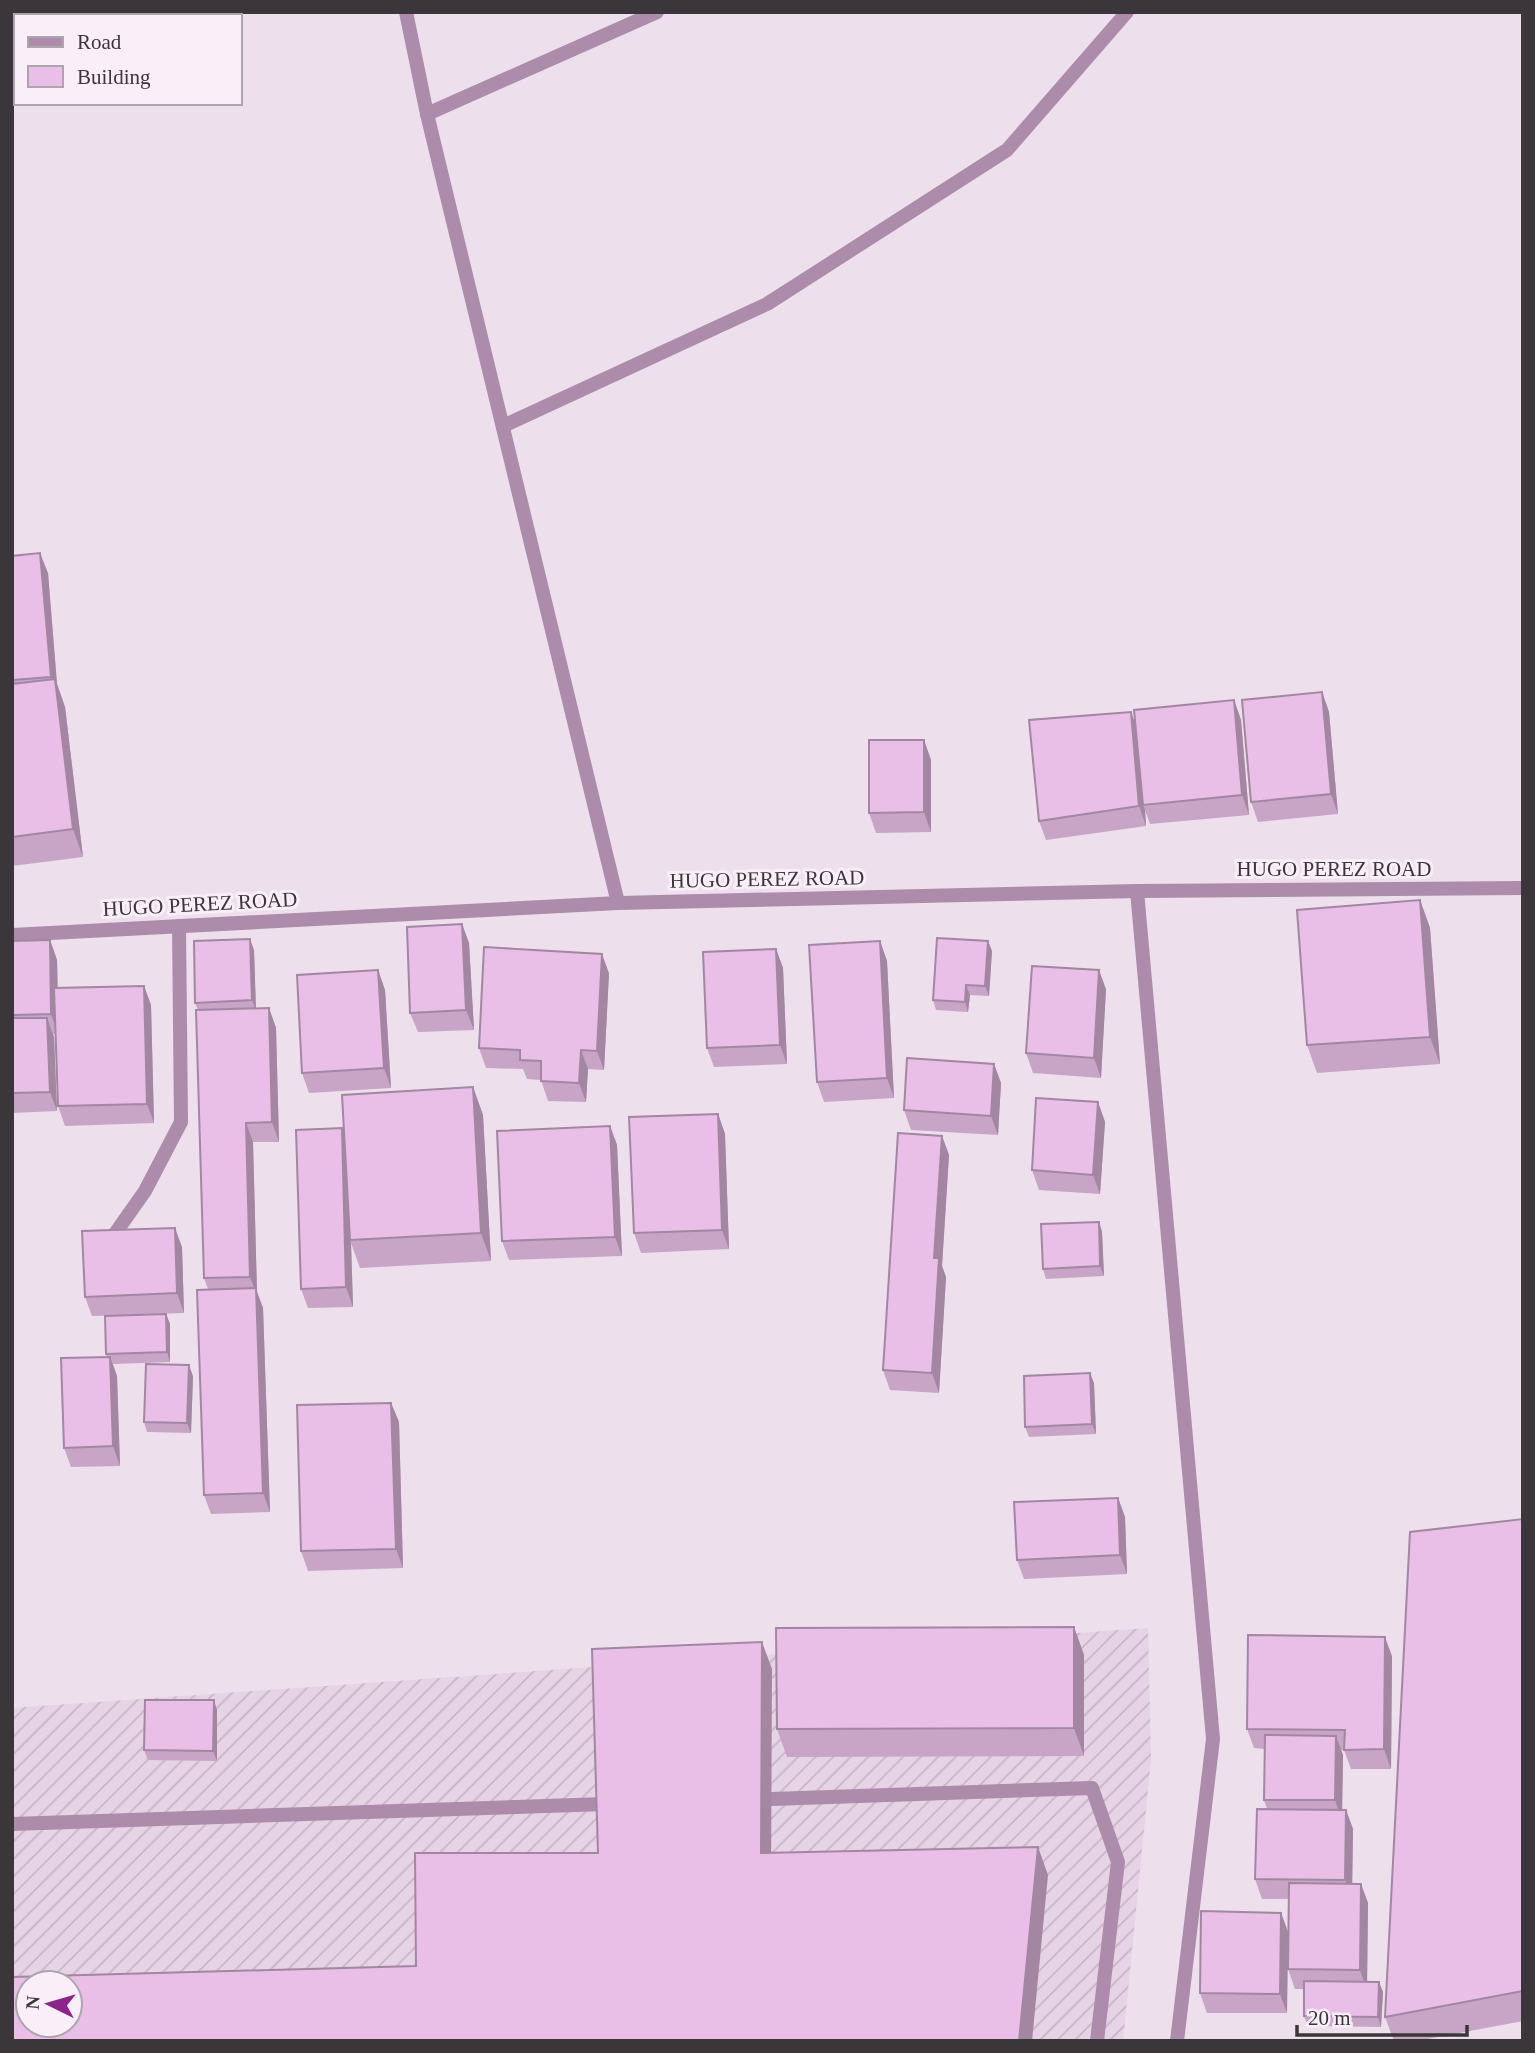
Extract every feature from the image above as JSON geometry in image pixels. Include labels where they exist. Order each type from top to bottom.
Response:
[{"type":"street","points":[[406,12],[427,114],[618,903]]},
{"type":"street","points":[[427,114],[657,12]]},
{"type":"street","points":[[503,426],[767,304],[1007,150],[1127,12]]},
{"type":"street","name":"HUGO PEREZ ROAD","points":[[12,935],[618,903],[1137,891],[1523,888]]},
{"type":"street","points":[[1137,891],[1213,1739],[1177,2041]]},
{"type":"street","points":[[114,1235],[145,1191],[181,1122],[179,926]]},
{"type":"street","points":[[772,1799],[1092,1788],[1118,1862],[1097,2041]]},
{"type":"street","points":[[12,1825],[605,1804]]},
{"type":"shaded area","points":[[1148,1628],[1151,1760],[1123,2041],[12,2041],[12,1708]]},
{"type":"building","points":[[40,553],[51,677],[12,680],[12,556]]},
{"type":"building","points":[[55,679],[73,829],[12,837],[12,684]]},
{"type":"building","points":[[1322,692],[1331,794],[1251,802],[1242,700]]},
{"type":"building","points":[[1234,700],[1242,795],[1143,805],[1134,710]]},
{"type":"building","points":[[1131,712],[1139,806],[1039,821],[1029,720]]},
{"type":"building","points":[[869,740],[924,740],[924,812],[869,813]]},
{"type":"building","points":[[1420,900],[1430,1037],[1307,1045],[1297,910]]},
{"type":"building","points":[[462,924],[466,1010],[410,1013],[407,927]]},
{"type":"building","points":[[937,938],[988,941],[985,986],[966,985],[965,1002],[933,1000]]},
{"type":"building","points":[[250,939],[252,1000],[195,1003],[194,941]]},
{"type":"building","points":[[50,940],[51,1014],[12,1015],[12,941]]},
{"type":"building","points":[[880,941],[887,1078],[817,1082],[809,945]]},
{"type":"building","points":[[484,947],[602,954],[597,1051],[581,1050],[579,1083],[541,1081],[541,1061],[520,1060],[520,1050],[479,1048]]},
{"type":"building","points":[[776,949],[780,1045],[707,1048],[703,952]]},
{"type":"building","points":[[1032,966],[1099,970],[1094,1058],[1026,1053]]},
{"type":"building","points":[[378,970],[384,1068],[302,1073],[297,975]]},
{"type":"building","points":[[144,986],[147,1104],[58,1106],[54,988]]},
{"type":"building","points":[[269,1008],[272,1122],[246,1123],[250,1277],[204,1278],[196,1010]]},
{"type":"building","points":[[12,1018],[47,1018],[50,1092],[12,1093]]},
{"type":"building","points":[[907,1058],[994,1064],[991,1116],[904,1110]]},
{"type":"building","points":[[473,1087],[481,1233],[350,1240],[342,1095]]},
{"type":"building","points":[[1036,1098],[1098,1102],[1093,1175],[1032,1170]]},
{"type":"building","points":[[718,1114],[722,1230],[634,1233],[629,1117]]},
{"type":"building","points":[[610,1126],[615,1237],[502,1241],[497,1131]]},
{"type":"building","points":[[342,1128],[346,1287],[301,1289],[296,1130]]},
{"type":"building","points":[[898,1133],[942,1136],[934,1258],[939,1258],[932,1373],[883,1370]]},
{"type":"building","points":[[1099,1222],[1100,1266],[1043,1269],[1041,1224]]},
{"type":"building","points":[[175,1228],[177,1293],[85,1297],[82,1231]]},
{"type":"building","points":[[256,1288],[263,1493],[204,1495],[197,1290]]},
{"type":"building","points":[[166,1314],[167,1352],[106,1354],[105,1316]]},
{"type":"building","points":[[110,1357],[113,1446],[64,1448],[61,1358]]},
{"type":"building","points":[[146,1364],[189,1365],[187,1423],[144,1422]]},
{"type":"building","points":[[1090,1373],[1092,1424],[1025,1427],[1024,1376]]},
{"type":"building","points":[[391,1403],[396,1549],[301,1551],[297,1405]]},
{"type":"building","points":[[1118,1498],[1120,1555],[1017,1560],[1014,1502]]},
{"type":"building","points":[[1523,1519],[1523,1991],[1385,2017],[1410,1532]]},
{"type":"building","points":[[1074,1627],[1074,1728],[777,1729],[776,1628]]},
{"type":"building","points":[[1248,1635],[1385,1637],[1384,1749],[1344,1750],[1345,1730],[1247,1729]]},
{"type":"building","points":[[762,1642],[761,1853],[1038,1847],[1019,2041],[12,2041],[12,1977],[14,2039],[84,2039],[84,1975],[416,1966],[415,1853],[598,1853],[592,1649]]},
{"type":"building","points":[[145,1700],[214,1700],[213,1751],[144,1750]]},
{"type":"building","points":[[1265,1735],[1336,1736],[1335,1800],[1264,1800]]},
{"type":"building","points":[[1257,1809],[1346,1810],[1345,1880],[1255,1879]]},
{"type":"building","points":[[1289,1883],[1361,1884],[1360,1970],[1288,1969]]},
{"type":"building","points":[[1201,1911],[1281,1913],[1280,1994],[1200,1993]]},
{"type":"building","points":[[1304,1981],[1379,1982],[1378,2017],[1304,2016]]}]
